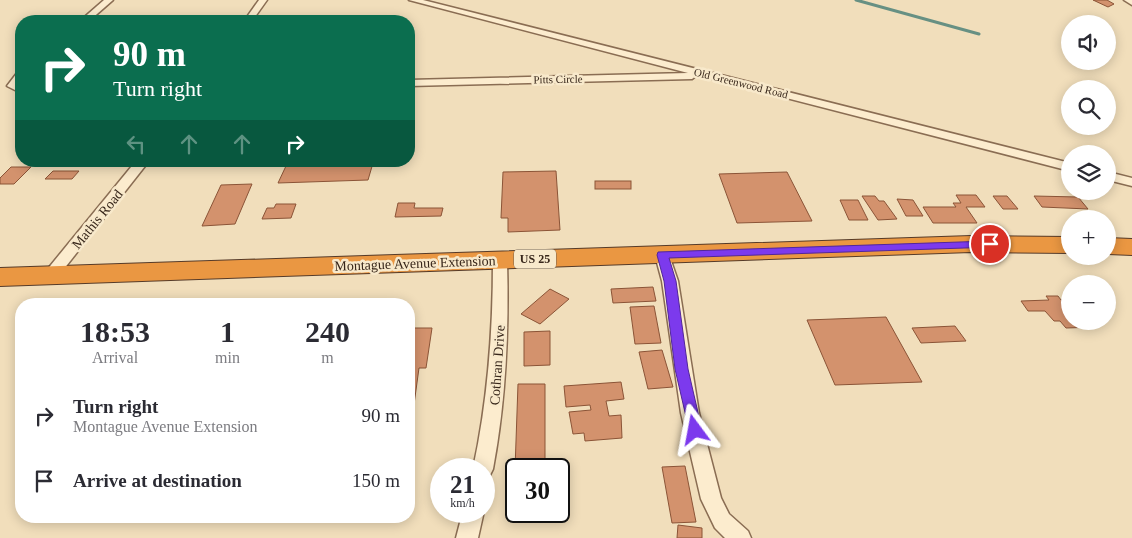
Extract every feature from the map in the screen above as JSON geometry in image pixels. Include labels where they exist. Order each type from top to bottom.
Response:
[{"type":"highway","name":"Montague Avenue Extension","points":[[0,276],[971,244],[1061,245]]},
{"type":"highway","points":[[1116,246],[1132,247]]},
{"type":"street","points":[[91,15],[109,0]]},
{"type":"street","points":[[252,15],[263,0]]},
{"type":"street","name":"Old Greenwood Road","points":[[413,0],[1061,165]]},
{"type":"street","points":[[1128,0],[1132,2]]},
{"type":"street","name":"Pitts Circle","points":[[415,83],[708,75]]},
{"type":"street","name":"Mathis Road","points":[[51,275],[138,167]]},
{"type":"street","points":[[1116,178],[1132,182]]},
{"type":"street","points":[[662,255],[670,281],[690,413],[711,498],[722,521],[740,538]]},
{"type":"street","name":"Cothran Drive","points":[[485,458],[495,407],[499,361],[500,260]]},
{"type":"street","points":[[467,538],[471,523]]},
{"type":"building","points":[[1093,0],[1107,0],[1114,4],[1108,7]]},
{"type":"building","points":[[11,167],[31,167],[14,184],[0,184],[0,178]]},
{"type":"building","points":[[286,167],[372,167],[368,180],[278,183]]},
{"type":"building","points":[[53,171],[79,171],[72,179],[45,179]]},
{"type":"building","points":[[556,171],[560,230],[508,232],[508,218],[501,218],[503,172]]},
{"type":"building","points":[[787,172],[812,221],[737,223],[719,174]]},
{"type":"building","points":[[595,181],[631,181],[631,189],[595,189]]},
{"type":"building","points":[[252,184],[235,224],[202,226],[221,185]]},
{"type":"building","points":[[956,195],[976,195],[985,207],[966,207],[977,223],[933,223],[923,207],[956,207],[953,203],[961,203]]},
{"type":"building","points":[[862,196],[875,196],[879,201],[884,201],[897,219],[878,220]]},
{"type":"building","points":[[993,196],[1007,196],[1018,209],[1003,209]]},
{"type":"building","points":[[1034,196],[1061,197],[1061,200],[1080,200],[1088,209],[1042,207]]},
{"type":"building","points":[[897,199],[913,200],[923,216],[906,216]]},
{"type":"building","points":[[840,200],[858,200],[868,220],[849,220]]},
{"type":"building","points":[[398,203],[415,203],[414,208],[443,208],[441,216],[395,217]]},
{"type":"building","points":[[276,204],[296,204],[291,218],[262,219],[267,208],[274,208]]},
{"type":"building","points":[[653,287],[656,301],[613,303],[611,289]]},
{"type":"building","points":[[550,289],[569,299],[540,324],[521,314]]},
{"type":"building","points":[[1046,296],[1058,296],[1061,300],[1061,322],[1054,321],[1045,311],[1028,311],[1021,301],[1049,300]]},
{"type":"building","points":[[654,306],[661,343],[635,344],[630,307]]},
{"type":"building","points":[[886,317],[922,382],[835,385],[807,320]]},
{"type":"building","points":[[955,326],[966,341],[921,343],[912,328]]},
{"type":"building","points":[[415,328],[432,328],[426,368],[419,368],[415,397]]},
{"type":"building","points":[[550,331],[550,365],[524,366],[524,332]]},
{"type":"building","points":[[662,350],[673,387],[648,389],[639,352]]},
{"type":"building","points":[[621,382],[624,399],[606,401],[609,416],[621,415],[622,438],[585,441],[584,433],[573,434],[569,412],[591,410],[590,405],[566,407],[564,386]]},
{"type":"building","points":[[518,384],[545,384],[545,458],[515,458]]},
{"type":"building","points":[[685,466],[696,522],[672,523],[662,467]]},
{"type":"building","points":[[678,525],[702,528],[702,538],[677,538]]},
{"type":"waterway","points":[[856,0],[979,34]]},
{"type":"route","points":[[695,430],[682,369],[670,281],[662,255],[990,244]]}]
